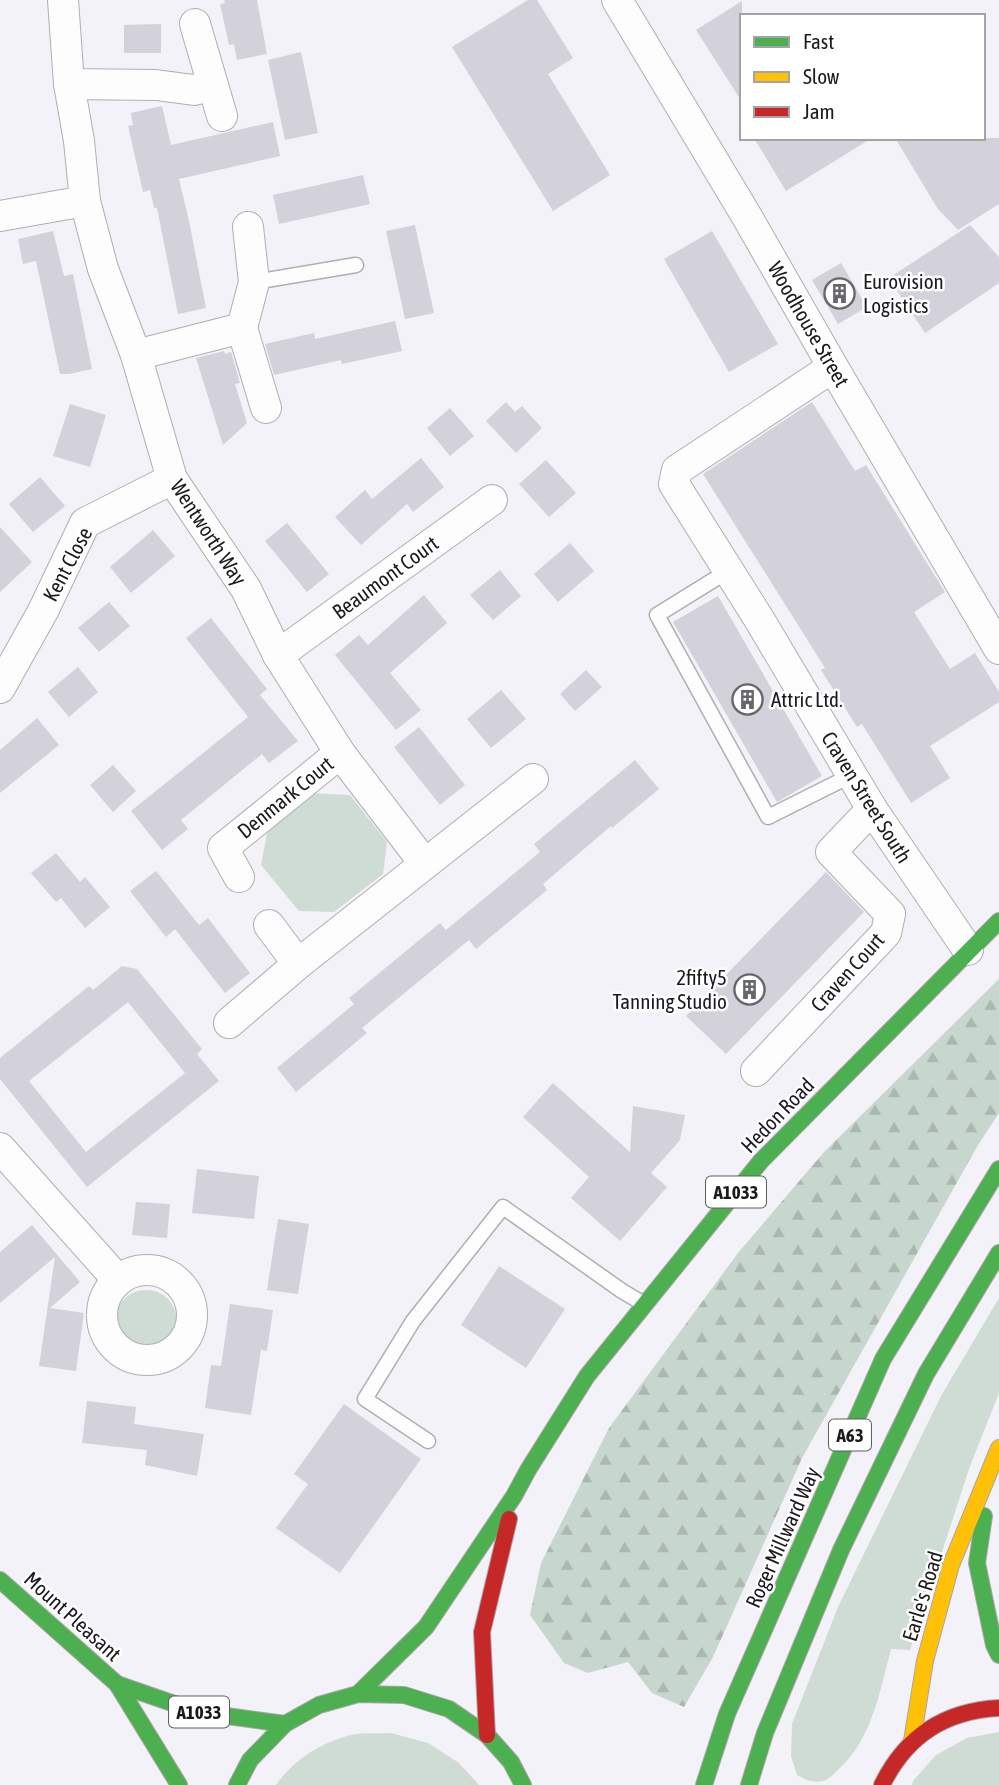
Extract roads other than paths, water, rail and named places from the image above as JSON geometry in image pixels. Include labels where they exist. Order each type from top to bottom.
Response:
[{"type":"highway","name":"Hedon Road","points":[[514,1496],[587,1376],[761,1161],[999,921]]},
{"type":"highway","name":"Roger Millward Way","points":[[704,1785],[727,1714],[883,1359],[999,1170]]},
{"type":"highway","name":"A63","points":[[749,1785],[765,1733],[841,1550],[926,1374],[999,1253]]},
{"type":"highway","name":"Earle's Road","points":[[912,1741],[925,1661],[951,1565],[999,1448]]},
{"type":"highway","name":"Earle's Road","points":[[992,1469],[977,1563],[994,1645],[999,1655]]},
{"type":"highway","name":"A1033","points":[[358,1694],[426,1627],[514,1496]]},
{"type":"highway","name":"A1033","points":[[487,1735],[482,1632],[514,1496]]},
{"type":"highway","name":"Mount Pleasant","points":[[0,1580],[117,1685]]},
{"type":"highway","name":"A1033","points":[[117,1685],[198,1712],[285,1724]]},
{"type":"highway","name":"A1033","points":[[117,1685],[179,1785]]},
{"type":"highway","points":[[237,1785],[250,1760],[285,1724],[319,1704],[358,1694],[404,1695],[449,1709],[487,1735],[511,1762],[523,1785]]},
{"type":"highway","points":[[882,1785],[887,1773],[912,1741],[945,1718],[984,1707],[999,1707]]},
{"type":"street","name":"Wentworth Way","points":[[63,0],[69,83],[79,141],[85,201],[103,269],[136,355],[172,479],[246,589],[278,655],[340,753],[425,864]]},
{"type":"street","name":"Woodhouse Street","points":[[617,0],[998,643]]},
{"type":"street","points":[[195,24],[222,116]]},
{"type":"street","points":[[69,83],[156,85],[194,90],[213,85]]},
{"type":"street","points":[[0,216],[85,201]]},
{"type":"street","points":[[248,227],[254,282],[242,327],[266,408]]},
{"type":"street","points":[[136,355],[242,327]]},
{"type":"street","name":"Craven Street South","points":[[833,367],[677,470],[674,484],[759,619],[872,809],[968,950]]},
{"type":"street","name":"Kent Close","points":[[0,688],[43,611],[85,523],[172,479]]},
{"type":"street","name":"Beaumont Court","points":[[278,655],[492,500]]},
{"type":"street","name":"Denmark Court","points":[[239,877],[223,848],[340,753]]},
{"type":"street","points":[[229,1023],[298,964],[533,779]]},
{"type":"street","name":"Craven Court","points":[[755,1071],[886,933],[890,914],[831,852],[872,809]]},
{"type":"street","points":[[269,925],[298,964]]},
{"type":"street","points":[[4,1160],[118,1280]]},
{"type":"lane","points":[[254,282],[356,265]]},
{"type":"lane","points":[[728,571],[657,615],[768,817],[852,775]]},
{"type":"lane","points":[[428,1441],[365,1399],[413,1321],[503,1207],[645,1305]]},
{"type":"place","name":"Eurovision Logistics","points":[[840,293]]},
{"type":"place","name":"Attric Ltd.","points":[[748,699]]},
{"type":"place","name":"2fifty5 Tanning Studio","points":[[750,989]]}]
